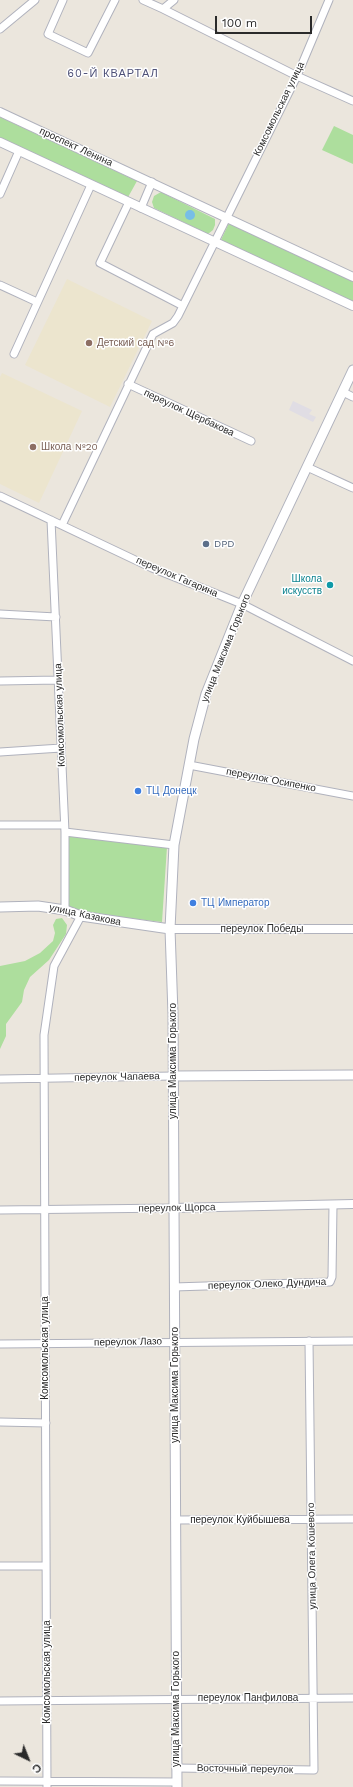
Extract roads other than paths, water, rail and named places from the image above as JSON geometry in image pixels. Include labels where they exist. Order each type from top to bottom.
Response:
[{"type":"main road","name":"улица Максима Горького","points":[[177,1785],[173,1076],[170,929],[174,845],[194,739],[206,694],[242,604],[353,370]]},
{"type":"main road","name":"улица Казакова","points":[[0,906],[38,906],[65,910],[81,916],[132,925],[170,929]]},
{"type":"main road","name":"переулок Чапаева","points":[[173,1076],[353,1075]]},
{"type":"street","points":[[0,29],[34,0]]},
{"type":"street","points":[[63,0],[48,34],[88,53],[115,0]]},
{"type":"street","points":[[143,0],[163,8],[296,76],[353,101]]},
{"type":"street","points":[[163,8],[174,0]]},
{"type":"street","name":"Комсомольская улица","points":[[227,217],[296,76],[330,0]]},
{"type":"street","name":"проспект Ленина","points":[[0,112],[353,277]]},
{"type":"street","points":[[0,142],[353,306]]},
{"type":"street","points":[[0,194],[19,151]]},
{"type":"street","points":[[140,208],[152,182]]},
{"type":"street","points":[[14,354],[91,184]]},
{"type":"street","points":[[129,202],[100,263],[183,306]]},
{"type":"street","points":[[62,525],[153,334],[173,323],[227,217]]},
{"type":"street","points":[[0,285],[37,302]]},
{"type":"street","name":"переулок Щербакова","points":[[128,384],[251,441]]},
{"type":"street","points":[[343,392],[353,397]]},
{"type":"street","points":[[307,467],[353,488]]},
{"type":"street","name":"переулок Гагарина","points":[[0,496],[152,568],[242,604],[353,661]]},
{"type":"street","name":"Комсомольская улица","points":[[52,520],[64,828],[65,910]]},
{"type":"street","points":[[0,614],[56,617]]},
{"type":"street","points":[[0,681],[58,680]]},
{"type":"street","points":[[0,752],[61,748]]},
{"type":"street","name":"переулок Осипенко","points":[[189,765],[353,796]]},
{"type":"street","points":[[0,825],[64,828],[174,845]]},
{"type":"street","name":"Комсомольская улица","points":[[47,1784],[44,1035],[54,966],[81,916]]},
{"type":"street","name":"переулок Победы","points":[[170,929],[353,929]]},
{"type":"street","name":"переулок Чапаева","points":[[0,1079],[173,1076]]},
{"type":"street","name":"переулок Щорса","points":[[0,1210],[353,1204]]},
{"type":"street","name":"переулок Олеко Дундича","points":[[174,1287],[330,1282],[333,1271],[333,1205]]},
{"type":"street","name":"улица Олега Кошевого","points":[[309,1341],[314,1770]]},
{"type":"street","name":"переулок Лазо","points":[[0,1344],[353,1341]]},
{"type":"street","points":[[0,1422],[46,1423]]},
{"type":"street","name":"переулок Куйбышева","points":[[175,1520],[353,1519]]},
{"type":"street","points":[[0,1566],[46,1566]]},
{"type":"street","name":"переулок Панфилова","points":[[0,1701],[353,1698]]},
{"type":"street","name":"Восточный переулок","points":[[176,1768],[314,1770]]},
{"type":"street","points":[[0,1781],[47,1784],[177,1785]]},
{"type":"water","points":[[188,210],[192,210],[195,215],[192,220],[188,220],[185,217],[185,213]]},
{"type":"place","name":"Детский сад №6","points":[[89,343]]},
{"type":"place","name":"Школа №20","points":[[33,447]]},
{"type":"place","name":"DPD","points":[[206,544]]},
{"type":"place","name":"Школа искусств","points":[[330,585]]},
{"type":"place","name":"ТЦ Донецк","points":[[138,791]]},
{"type":"place","name":"ТЦ Император","points":[[193,903]]},
{"type":"district","name":"60-Й КВАРТАЛ","points":[[113,74]]}]
